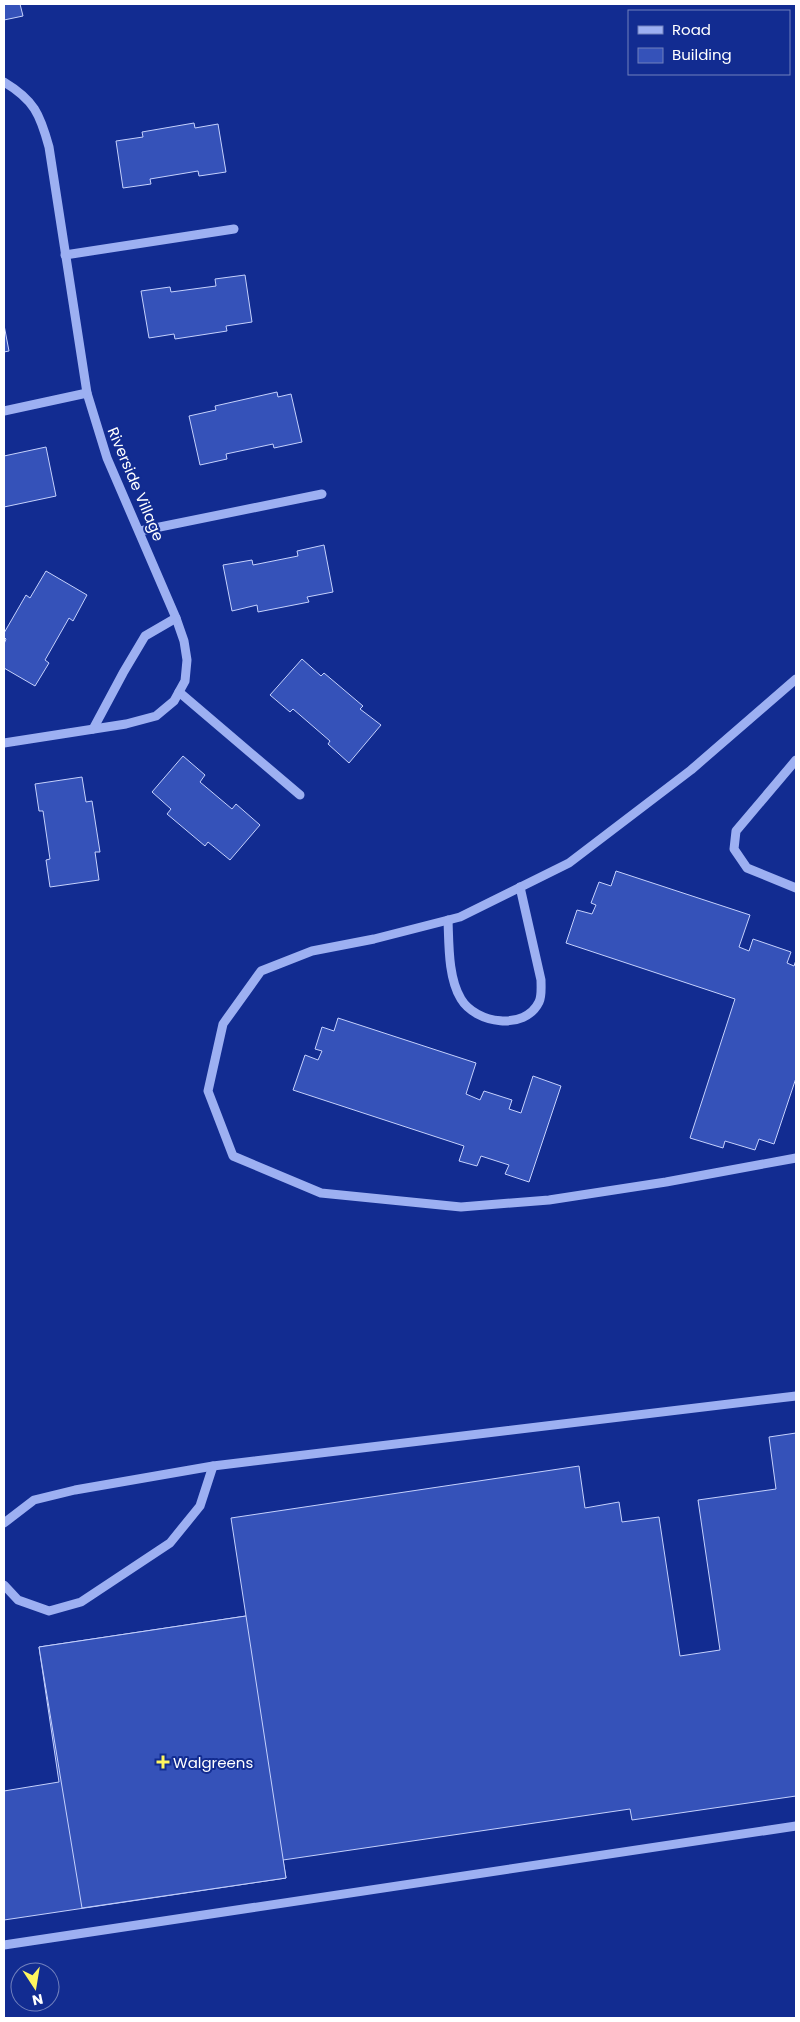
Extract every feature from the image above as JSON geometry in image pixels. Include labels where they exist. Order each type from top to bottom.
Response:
[{"type":"street","name":"Riverside Village","points":[[4,82],[18,91],[34,106],[42,120],[49,147],[87,393],[107,458],[176,618],[184,641],[187,660],[185,681],[179,692],[174,701],[156,716],[126,724],[4,743]]},
{"type":"street","points":[[65,255],[234,229]]},
{"type":"street","points":[[4,411],[87,393]]},
{"type":"street","points":[[140,531],[322,494]]},
{"type":"street","points":[[93,729],[123,672],[145,636],[176,618]]},
{"type":"street","points":[[796,679],[690,770],[569,863],[460,917],[374,939],[312,951],[261,971],[223,1024],[208,1091],[233,1156],[322,1193],[461,1207],[549,1200],[676,1181],[796,1158]]},
{"type":"street","points":[[179,692],[300,795]]},
{"type":"street","points":[[796,760],[736,831],[734,850],[747,868],[796,888]]},
{"type":"street","points":[[448,920],[450,960],[460,998],[466,1006],[475,1013],[489,1019],[513,1020],[525,1016],[534,1011],[540,1001],[542,991],[520,887]]},
{"type":"street","points":[[4,1523],[34,1500],[75,1490],[213,1466],[796,1396]]},
{"type":"street","points":[[4,1585],[18,1600],[49,1611],[81,1602],[170,1544],[200,1506],[213,1466]]},
{"type":"street","points":[[4,1945],[796,1826]]},
{"type":"building","points":[[4,4],[20,4],[23,16],[4,20]]},
{"type":"building","points":[[194,123],[195,128],[218,124],[226,172],[199,176],[198,171],[150,179],[151,184],[123,188],[116,141],[143,137],[142,132]]},
{"type":"building","points":[[245,275],[252,322],[226,326],[227,331],[175,339],[174,334],[149,338],[141,291],[170,287],[171,292],[216,286],[215,279]]},
{"type":"building","points":[[4,325],[9,351],[4,352]]},
{"type":"building","points":[[277,392],[278,397],[291,394],[302,442],[274,448],[273,444],[226,454],[227,459],[200,465],[189,416],[216,410],[215,406]]},
{"type":"building","points":[[46,447],[56,496],[4,507],[4,456]]},
{"type":"building","points":[[324,545],[333,592],[307,597],[309,602],[258,612],[257,605],[232,611],[223,565],[252,560],[253,565],[298,556],[297,551]]},
{"type":"building","points":[[46,571],[87,595],[73,621],[69,618],[45,660],[49,663],[35,686],[4,668],[4,644],[6,639],[4,633],[26,595],[30,598]]},
{"type":"building","points":[[302,659],[321,676],[324,673],[363,706],[360,709],[381,725],[349,763],[328,744],[330,741],[293,709],[290,712],[270,695]]},
{"type":"building","points":[[183,756],[205,775],[200,782],[232,809],[236,804],[260,825],[230,860],[208,842],[205,846],[167,814],[171,809],[152,792]]},
{"type":"building","points":[[82,777],[86,802],[92,801],[100,852],[95,852],[99,880],[50,887],[46,860],[50,859],[43,811],[39,811],[35,784]]},
{"type":"building","points":[[616,871],[750,915],[739,947],[749,951],[753,939],[791,952],[787,963],[794,966],[796,960],[796,1078],[774,1144],[759,1139],[755,1150],[725,1141],[723,1148],[690,1138],[735,999],[566,943],[577,910],[592,914],[596,905],[591,903],[599,882],[611,886]]},
{"type":"building","points":[[338,1018],[476,1063],[466,1094],[480,1100],[484,1091],[512,1100],[509,1109],[521,1113],[533,1076],[561,1086],[529,1182],[505,1174],[509,1165],[481,1156],[477,1166],[459,1161],[464,1146],[293,1090],[305,1055],[318,1060],[322,1051],[315,1049],[322,1027],[334,1031]]},
{"type":"building","points":[[796,1433],[796,1796],[632,1820],[630,1809],[283,1860],[286,1878],[4,1920],[4,1791],[59,1782],[39,1647],[246,1616],[231,1518],[579,1466],[585,1508],[619,1502],[622,1522],[659,1517],[680,1656],[720,1650],[698,1500],[776,1489],[769,1437]]},
{"type":"building","name":"Walgreens","points":[[246,1616],[286,1878],[82,1908],[39,1647]]},
{"type":"place","name":"Walgreens","points":[[163,1762]]}]
